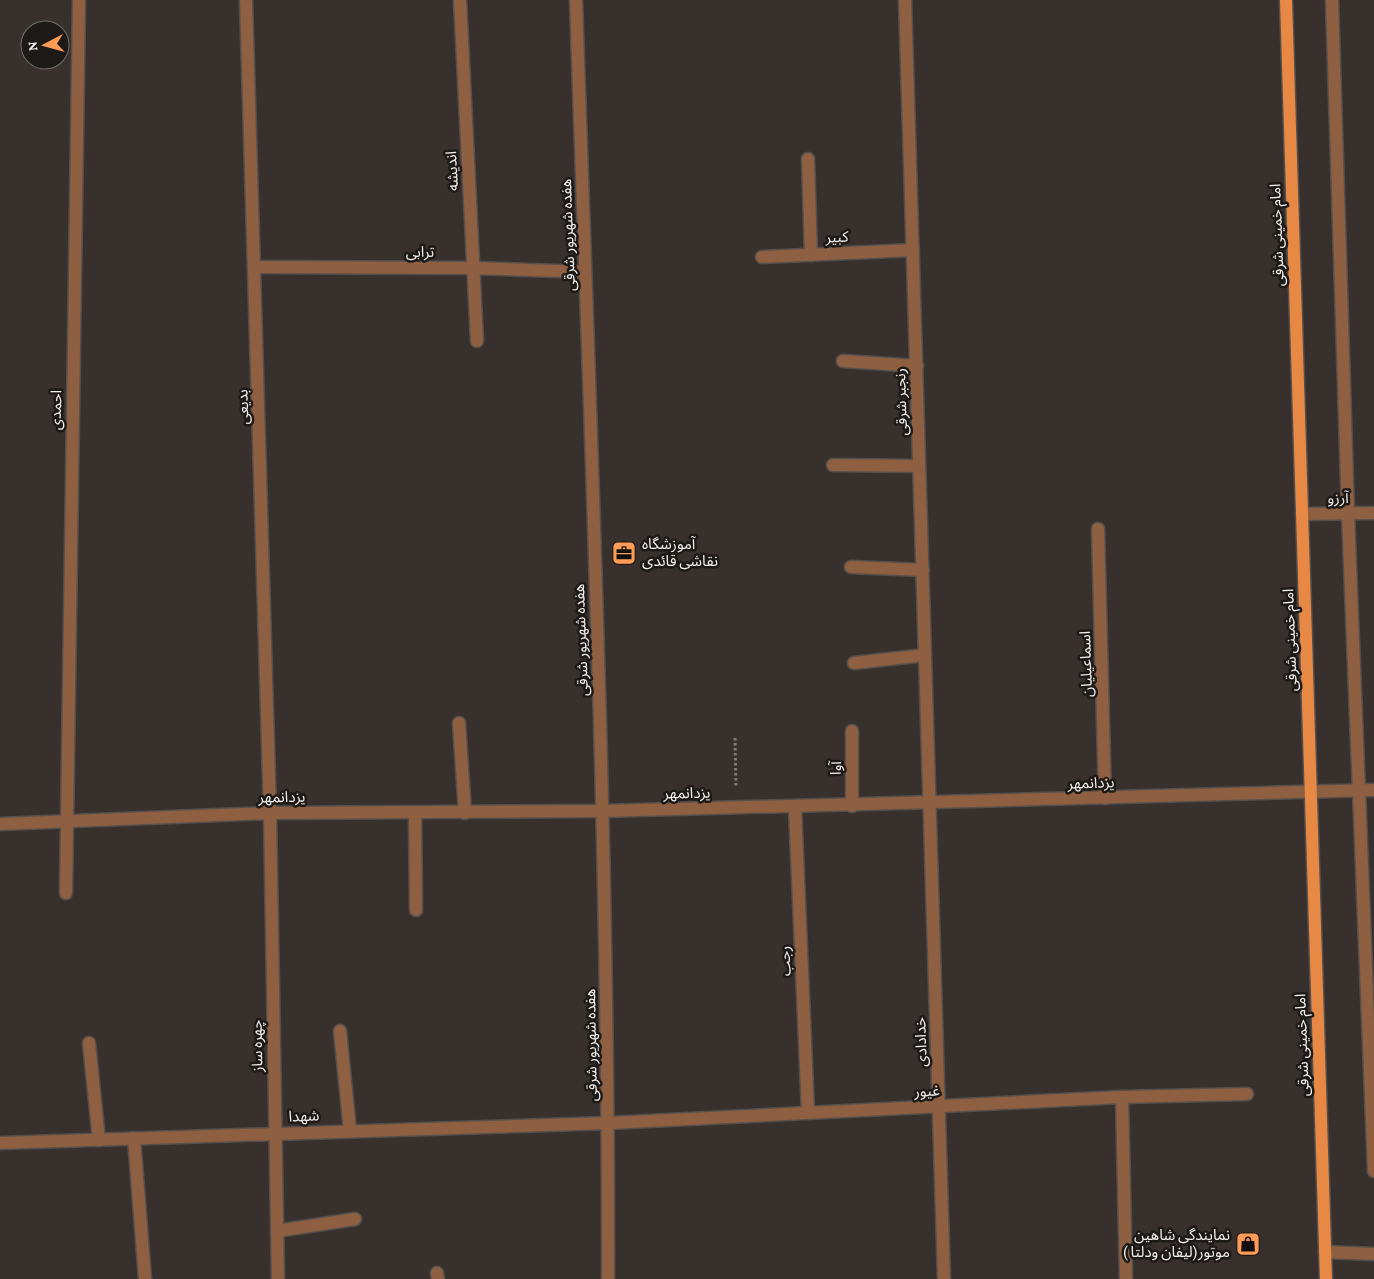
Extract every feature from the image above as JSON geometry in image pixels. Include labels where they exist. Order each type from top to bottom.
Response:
[{"type":"main road","name":"امام خمینی شرقی","points":[[1286,0],[1326,1279]]},
{"type":"street","name":"احمدی","points":[[66,893],[78,0]]},
{"type":"street","name":"بدیعی","points":[[246,0],[270,813]]},
{"type":"street","name":"اندیشه","points":[[460,0],[477,341]]},
{"type":"street","name":"هفده شهریور شرقی","points":[[576,0],[603,811],[608,1123],[608,1279]]},
{"type":"street","name":"رنجبر شرقی","points":[[905,0],[930,804]]},
{"type":"street","points":[[1332,0],[1348,514],[1374,1172]]},
{"type":"street","points":[[808,159],[811,255]]},
{"type":"street","name":"کبیر","points":[[762,257],[913,250]]},
{"type":"street","name":"ترابی","points":[[255,267],[472,268],[585,272]]},
{"type":"street","points":[[843,362],[917,366]]},
{"type":"street","points":[[833,465],[920,466]]},
{"type":"street","name":"آرزو","points":[[1302,514],[1374,513]]},
{"type":"street","name":"اسماعیلیان","points":[[1098,529],[1106,798]]},
{"type":"street","points":[[850,567],[923,570]]},
{"type":"street","points":[[854,663],[925,655]]},
{"type":"street","points":[[459,723],[466,812]]},
{"type":"street","name":"آوا","points":[[852,731],[852,806]]},
{"type":"street","name":"یزدانمهر","points":[[0,824],[270,813],[603,811],[852,806],[1374,790]]},
{"type":"street","name":"خدادادی","points":[[930,804],[944,1279]]},
{"type":"street","name":"رجب","points":[[795,807],[808,1113]]},
{"type":"street","name":"چهره ساز","points":[[270,813],[278,1279]]},
{"type":"street","points":[[415,813],[416,910]]},
{"type":"street","points":[[340,1031],[350,1131]]},
{"type":"street","points":[[89,1043],[99,1140]]},
{"type":"street","name":"غیور","points":[[608,1123],[1122,1097],[1247,1094]]},
{"type":"street","points":[[1122,1097],[1126,1279]]},
{"type":"street","name":"شهدا","points":[[0,1143],[608,1123]]},
{"type":"street","points":[[134,1138],[145,1279]]},
{"type":"street","points":[[277,1231],[355,1219]]},
{"type":"street","points":[[1325,1252],[1374,1254]]},
{"type":"path","points":[[736,738],[737,808]]},
{"type":"place","name":"آموزشگاه نقاشی قائدی","points":[[624,553]]},
{"type":"place","name":"نمایندگی شاهین موتور(لیفان ودلتا )","points":[[1248,1244]]}]
